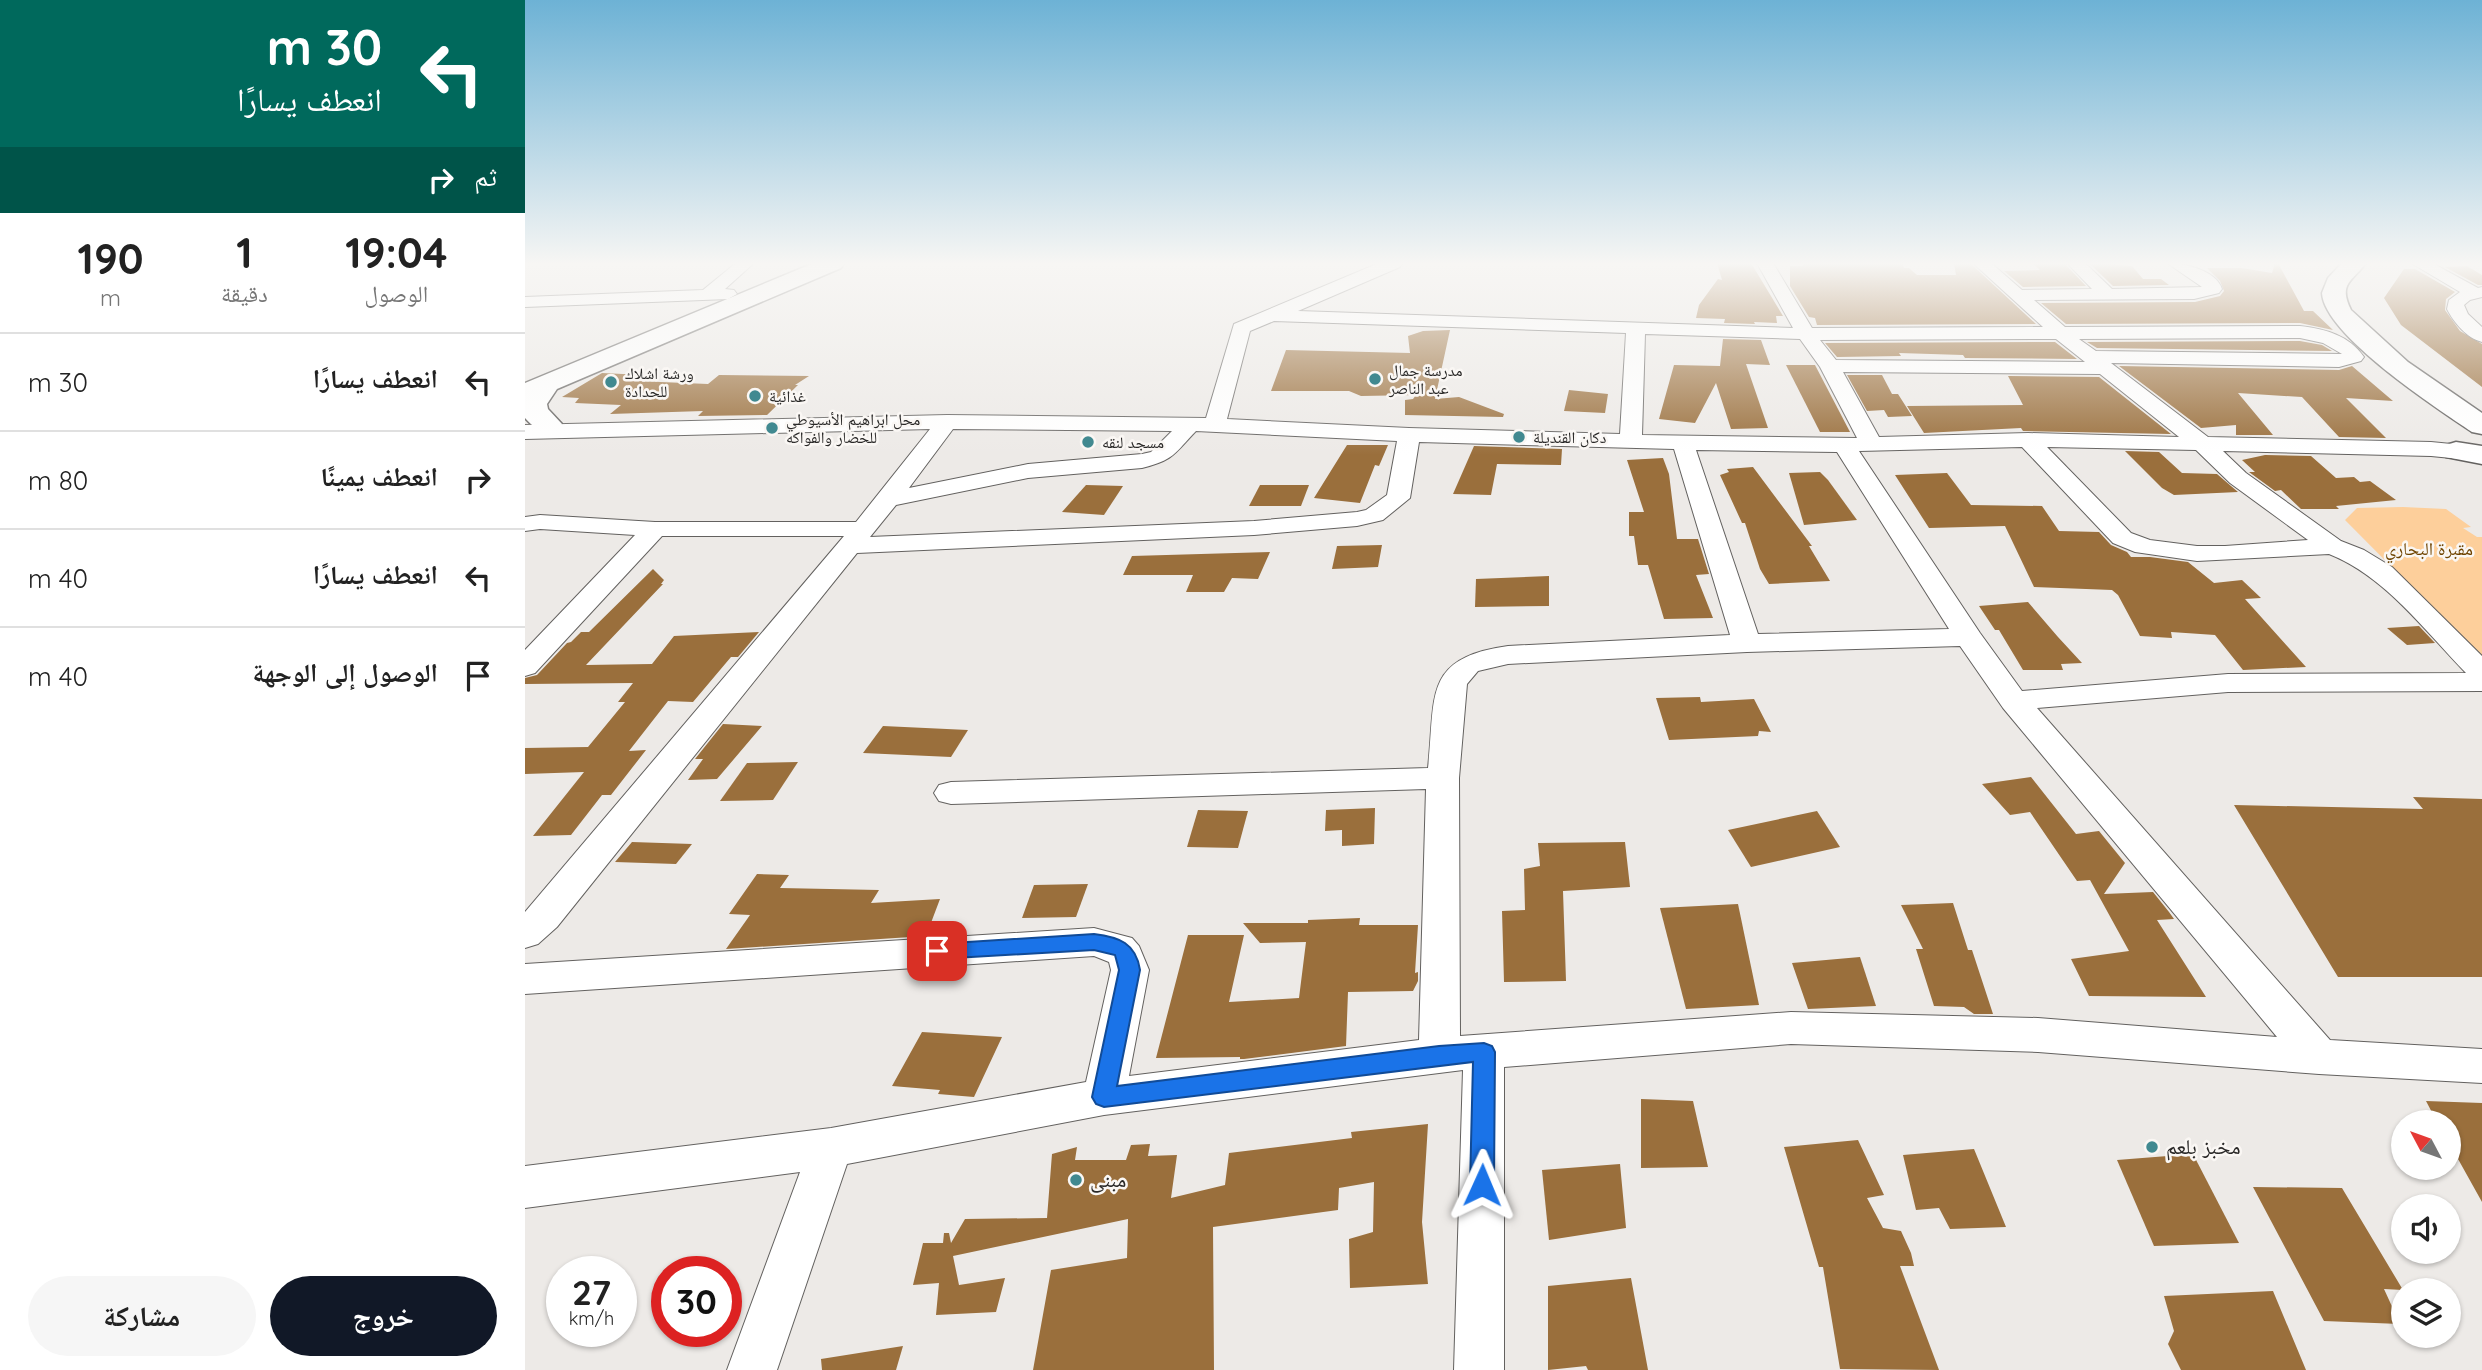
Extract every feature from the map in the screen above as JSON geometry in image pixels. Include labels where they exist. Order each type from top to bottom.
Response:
[{"type":"main road","points":[[530,381],[648,327]]},
{"type":"main road","points":[[530,381],[669,327]]},
{"type":"main road","points":[[2353,327],[2408,372],[2482,426]]},
{"type":"main road","points":[[2374,327],[2482,408]]},
{"type":"main road","points":[[530,381],[533,398],[531,405],[536,416],[531,429]]},
{"type":"street","points":[[1215,425],[1243,327]]},
{"type":"street","points":[[1585,327],[1806,334],[2300,332],[2329,338],[2354,356],[2339,361],[1830,366]]},
{"type":"street","points":[[1802,327],[1830,366],[1858,444],[1968,637],[2014,701],[2319,1056]]},
{"type":"street","points":[[2053,327],[2201,443],[2238,478],[2332,546],[2355,555],[2383,573],[2482,673]]},
{"type":"street","points":[[1632,442],[1636,329]]},
{"type":"street","points":[[531,429],[947,422],[1215,425],[1632,442],[1858,444],[2028,440],[2475,453]]},
{"type":"street","points":[[531,922],[888,499],[947,422]]},
{"type":"street","points":[[888,499],[1028,471],[1159,457],[1190,425]]},
{"type":"street","points":[[525,524],[540,522],[856,537],[1254,527],[1357,519],[1374,515],[1398,498],[1409,435]]},
{"type":"street","points":[[2028,440],[2122,538],[2133,543],[2153,549],[2182,552],[2249,552],[2332,546]]},
{"type":"street","points":[[1683,443],[1747,643]]},
{"type":"street","points":[[525,667],[655,529]]},
{"type":"street","points":[[1439,1055],[1443,778],[1452,683],[1468,665],[1486,658],[1508,655],[1747,643],[1968,637]]},
{"type":"street","points":[[2014,701],[2228,682],[2482,682]]},
{"type":"street","points":[[951,793],[1443,778]]},
{"type":"street","points":[[525,979],[751,962],[1094,942],[1111,944],[1122,950],[1128,960],[1129,970],[1104,1097]]},
{"type":"street","points":[[525,1187],[831,1148],[1104,1097],[1439,1055],[1803,1028],[2038,1035],[2482,1066]]},
{"type":"street","points":[[1479,1370],[1484,1052]]},
{"type":"street","points":[[752,1370],[831,1148]]},
{"type":"green space","name":"مقبرة البحاري","points":[[2357,508],[2446,509],[2471,527],[2463,528],[2477,537],[2482,537],[2482,658],[2345,520]]},
{"type":"building","points":[[2404,327],[2457,327],[2482,344],[2482,387]]},
{"type":"building","points":[[1450,330],[1435,399],[1459,397],[1504,414],[1503,417],[1405,415],[1405,400],[1413,399],[1416,395],[1361,396],[1349,391],[1271,391],[1286,350],[1410,353],[1408,336],[1423,331]]},
{"type":"building","points":[[1723,339],[1761,340],[1770,365],[1746,364],[1768,428],[1731,429],[1716,383],[1695,423],[1659,419],[1674,365],[1720,366]]},
{"type":"building","points":[[2300,341],[2322,345],[2332,351],[2097,348],[2087,342]]},
{"type":"building","points":[[2055,342],[2077,359],[1965,358],[1963,355],[1899,353],[1901,356],[1837,357],[1825,343]]},
{"type":"building","points":[[1786,365],[1815,365],[1850,432],[1820,432]]},
{"type":"building","points":[[2119,366],[2339,370],[2352,366],[2393,401],[2346,398],[2386,438],[2339,437],[2302,397],[2238,393],[2273,435],[2236,435],[2236,425],[2201,428]]},
{"type":"building","points":[[602,373],[644,375],[637,381],[708,384],[719,375],[809,376],[795,385],[798,385],[767,415],[698,416],[703,411],[610,414],[621,405],[575,403],[579,398],[562,397]]},
{"type":"building","points":[[1847,375],[1882,375],[1892,394],[1898,394],[1912,416],[1888,417],[1884,410],[1867,411]]},
{"type":"building","points":[[2008,376],[2099,377],[2171,434],[2023,431],[2021,428],[1924,433],[1907,406],[2023,405]]},
{"type":"building","points":[[1569,390],[1608,394],[1605,413],[1564,411]]},
{"type":"building","points":[[1347,445],[1388,445],[1379,466],[1375,465],[1360,503],[1314,498]]},
{"type":"building","points":[[1474,446],[1562,449],[1561,465],[1497,464],[1491,495],[1453,494]]},
{"type":"building","points":[[2125,451],[2159,452],[2182,473],[2217,474],[2238,492],[2174,495],[2162,488]]},
{"type":"building","points":[[2265,455],[2311,456],[2336,478],[2354,477],[2360,482],[2370,481],[2396,500],[2336,506],[2339,509],[2301,509],[2281,490],[2275,491],[2249,472],[2255,472],[2242,460]]},
{"type":"building","points":[[1663,458],[1669,474],[1677,539],[1698,539],[1709,574],[1696,575],[1713,618],[1664,619],[1648,565],[1638,565],[1634,536],[1629,536],[1629,512],[1644,512],[1627,460]]},
{"type":"building","points":[[1753,467],[1812,546],[1809,546],[1830,581],[1769,584],[1760,569],[1745,523],[1742,523],[1720,475],[1729,472],[1727,469]]},
{"type":"building","points":[[1820,472],[1857,520],[1804,525],[1789,473]]},
{"type":"building","points":[[1947,473],[1971,505],[2042,506],[2059,531],[2099,532],[2111,545],[2127,552],[2131,557],[2188,562],[2214,583],[2242,580],[2261,598],[2245,599],[2306,667],[2243,670],[2215,635],[2171,632],[2172,638],[2140,636],[2118,595],[2112,590],[2034,587],[2005,526],[1929,528],[1895,475]]},
{"type":"building","points":[[1086,485],[1123,486],[1104,515],[1062,512]]},
{"type":"building","points":[[1260,485],[1309,485],[1301,506],[1249,506]]},
{"type":"building","points":[[1382,545],[1378,567],[1332,569],[1337,546]]},
{"type":"building","points":[[1270,552],[1258,579],[1232,578],[1224,592],[1186,592],[1193,575],[1123,575],[1132,556]]},
{"type":"building","points":[[653,569],[664,580],[663,584],[586,665],[652,664],[674,636],[759,632],[738,657],[731,657],[693,702],[668,701],[629,751],[646,750],[611,795],[602,795],[571,835],[533,836],[584,772],[525,774],[525,748],[588,747],[625,702],[618,702],[633,683],[525,684],[525,678],[537,675],[581,632],[589,632]]},
{"type":"building","points":[[1549,576],[1549,606],[1475,607],[1476,579]]},
{"type":"building","points":[[2028,602],[2082,663],[2061,664],[2063,670],[2023,670],[1999,630],[1995,630],[1979,606]]},
{"type":"building","points":[[2419,626],[2435,643],[2407,645],[2387,628]]},
{"type":"building","points":[[1700,697],[1701,702],[1754,699],[1771,732],[1759,731],[1758,736],[1669,740],[1656,698]]},
{"type":"building","points":[[723,724],[762,726],[717,779],[688,780],[703,759],[695,759]]},
{"type":"building","points":[[883,726],[968,730],[951,757],[863,753]]},
{"type":"building","points":[[798,762],[773,800],[720,801],[747,763]]},
{"type":"building","points":[[2031,777],[2076,834],[2099,831],[2125,863],[2104,894],[2153,892],[2169,912],[2174,919],[2157,920],[2206,997],[2089,996],[2071,959],[2129,951],[2090,880],[2077,881],[2030,812],[2010,815],[1982,784]]},
{"type":"building","points":[[2413,797],[2482,799],[2482,977],[2338,977],[2234,805],[2423,809]]},
{"type":"building","points":[[1375,808],[1374,844],[1342,846],[1342,830],[1325,831],[1326,810]]},
{"type":"building","points":[[1198,810],[1248,811],[1238,848],[1187,847]]},
{"type":"building","points":[[1817,811],[1840,847],[1751,867],[1728,830]]},
{"type":"building","points":[[632,842],[692,844],[676,864],[615,862]]},
{"type":"building","points":[[1625,842],[1630,887],[1563,891],[1566,981],[1504,982],[1502,911],[1525,910],[1524,869],[1540,866],[1538,843]]},
{"type":"building","points":[[757,874],[789,875],[780,888],[879,890],[871,903],[940,899],[926,936],[726,949],[750,915],[729,914]]},
{"type":"building","points":[[1088,884],[1076,917],[1022,918],[1034,885]]},
{"type":"building","points":[[1953,903],[1993,1014],[1974,1014],[1964,1007],[1934,1006],[1916,949],[1923,949],[1901,905]]},
{"type":"building","points":[[1738,904],[1759,1005],[1686,1009],[1660,908]]},
{"type":"building","points":[[1360,918],[1359,925],[1418,925],[1415,973],[1418,972],[1418,981],[1413,991],[1348,992],[1346,1046],[1244,1059],[1156,1058],[1188,935],[1244,935],[1229,1002],[1299,998],[1306,942],[1260,943],[1243,923],[1308,923],[1308,920]]},
{"type":"building","points":[[1860,957],[1876,1006],[1808,1009],[1792,963]]},
{"type":"building","points":[[922,1032],[1002,1037],[974,1097],[938,1094],[940,1090],[892,1086]]},
{"type":"building","points":[[1641,1099],[1693,1101],[1708,1167],[1641,1168]]},
{"type":"building","points":[[2426,1101],[2482,1103],[2482,1202],[2461,1164],[2461,1110],[2431,1110]]},
{"type":"building","points":[[1428,1124],[1422,1222],[1428,1284],[1350,1288],[1349,1239],[1373,1232],[1374,1182],[1339,1188],[1338,1210],[1213,1227],[1214,1370],[1033,1370],[1051,1270],[1127,1258],[1128,1219],[953,1256],[959,1285],[1005,1278],[996,1312],[936,1315],[939,1283],[913,1285],[923,1243],[943,1243],[944,1233],[949,1233],[951,1243],[965,1219],[1047,1218],[1052,1154],[1077,1147],[1075,1160],[1126,1160],[1131,1145],[1150,1144],[1148,1156],[1177,1155],[1171,1198],[1225,1185],[1229,1153],[1352,1138],[1351,1132]]},
{"type":"building","points":[[1858,1140],[1884,1195],[1867,1198],[1883,1228],[1901,1231],[1911,1253],[1914,1266],[1900,1266],[1939,1370],[1840,1369],[1823,1267],[1819,1267],[1784,1147]]},
{"type":"building","points":[[1974,1149],[2006,1227],[1950,1229],[1939,1208],[1916,1210],[1903,1155]]},
{"type":"building","points":[[2193,1154],[2239,1243],[2154,1246],[2117,1160]]},
{"type":"building","points":[[1620,1164],[1626,1228],[1549,1240],[1542,1170]]},
{"type":"building","points":[[2253,1187],[2342,1188],[2396,1278],[2391,1278],[2391,1289],[2384,1289],[2391,1304],[2391,1324],[2324,1321]]},
{"type":"building","points":[[1631,1278],[1648,1370],[1588,1370],[1586,1366],[1548,1370],[1548,1286]]},
{"type":"building","points":[[2273,1291],[2306,1370],[2181,1370],[2168,1344],[2174,1331],[2164,1296]]},
{"type":"building","points":[[903,1346],[896,1370],[822,1370],[821,1359]]},
{"type":"place","name":"مدرسة جمال عبد الناصر","points":[[1375,379]]},
{"type":"place","name":"ورشة اشلاك للحدادة","points":[[611,382]]},
{"type":"place","name":"غذائية","points":[[755,396]]},
{"type":"place","name":"محل ابراهيم الأسيوطي للخضار والفواكه","points":[[772,428]]},
{"type":"place","name":"دكان القنديلة","points":[[1519,437]]},
{"type":"place","name":"مسجد لنقه","points":[[1088,442]]},
{"type":"place","name":"مخبز بلعم","points":[[2152,1147]]},
{"type":"place","name":"مبنى","points":[[1076,1180]]},
{"type":"route","points":[[937,951],[1094,942],[1111,944],[1122,950],[1128,960],[1129,970],[1104,1097],[1439,1055],[1484,1052],[1482,1185]]}]
